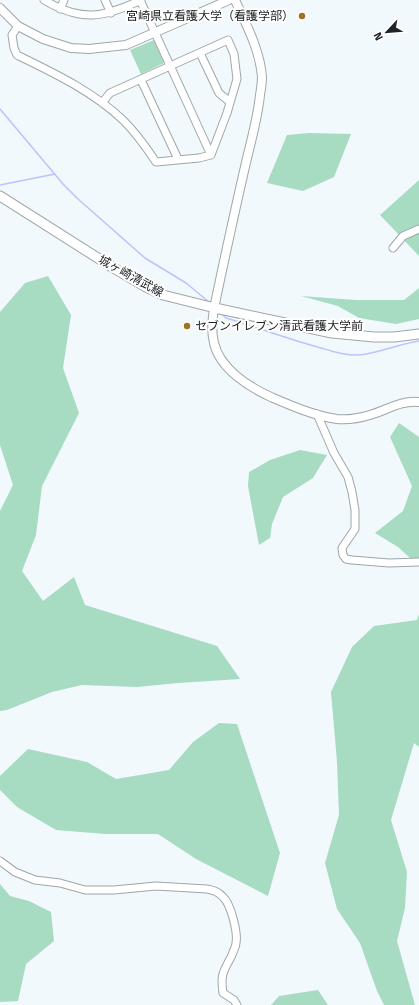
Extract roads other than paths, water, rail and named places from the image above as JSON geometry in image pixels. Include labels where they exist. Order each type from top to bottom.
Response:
[{"type":"main road","name":"城ヶ崎清武線","points":[[0,196],[26,214],[163,295],[340,334],[374,337],[394,337],[419,334]]},
{"type":"street","points":[[44,0],[60,9],[78,15],[111,13],[140,0],[211,155]]},
{"type":"street","points":[[60,9],[64,0]]},
{"type":"street","points":[[105,0],[111,13]]},
{"type":"street","points":[[0,8],[18,26],[43,39],[71,48],[89,49],[126,45],[229,0]]},
{"type":"street","points":[[235,0],[259,57],[262,77],[258,110],[212,307],[214,343],[219,355],[233,374],[261,392],[280,401],[317,414],[338,419],[350,419],[370,415],[402,403],[411,401],[419,402]]},
{"type":"street","points":[[18,26],[12,35],[14,48],[17,55],[60,76],[102,103],[125,122],[143,143],[156,162],[199,158],[211,155]]},
{"type":"street","points":[[102,103],[110,93],[228,40],[234,54],[237,79],[211,155]]},
{"type":"street","points":[[200,53],[219,93],[230,102]]},
{"type":"street","points":[[141,80],[178,159]]},
{"type":"street","points":[[393,248],[403,236],[419,229]]},
{"type":"street","points":[[317,414],[334,453],[348,477],[352,492],[355,510],[355,529],[342,548],[343,555],[346,559],[352,560],[389,563],[419,562]]},
{"type":"street","points":[[0,861],[15,872],[29,878],[60,883],[85,890],[114,890],[172,886],[207,889],[220,894],[226,900],[228,906],[234,925],[236,944],[222,972],[223,993],[234,1000],[237,1005]]},
{"type":"waterway","points":[[0,109],[63,184],[78,199],[145,258],[186,283],[209,302]]},
{"type":"waterway","points":[[0,185],[55,174]]},
{"type":"waterway","points":[[222,314],[226,318],[281,336],[348,355],[366,354],[419,341]]},
{"type":"place","name":"宮崎県立看護大学（看護学部）","points":[[302,16]]},
{"type":"place","name":"セブンイレブン清武看護大学前","points":[[187,326]]}]
